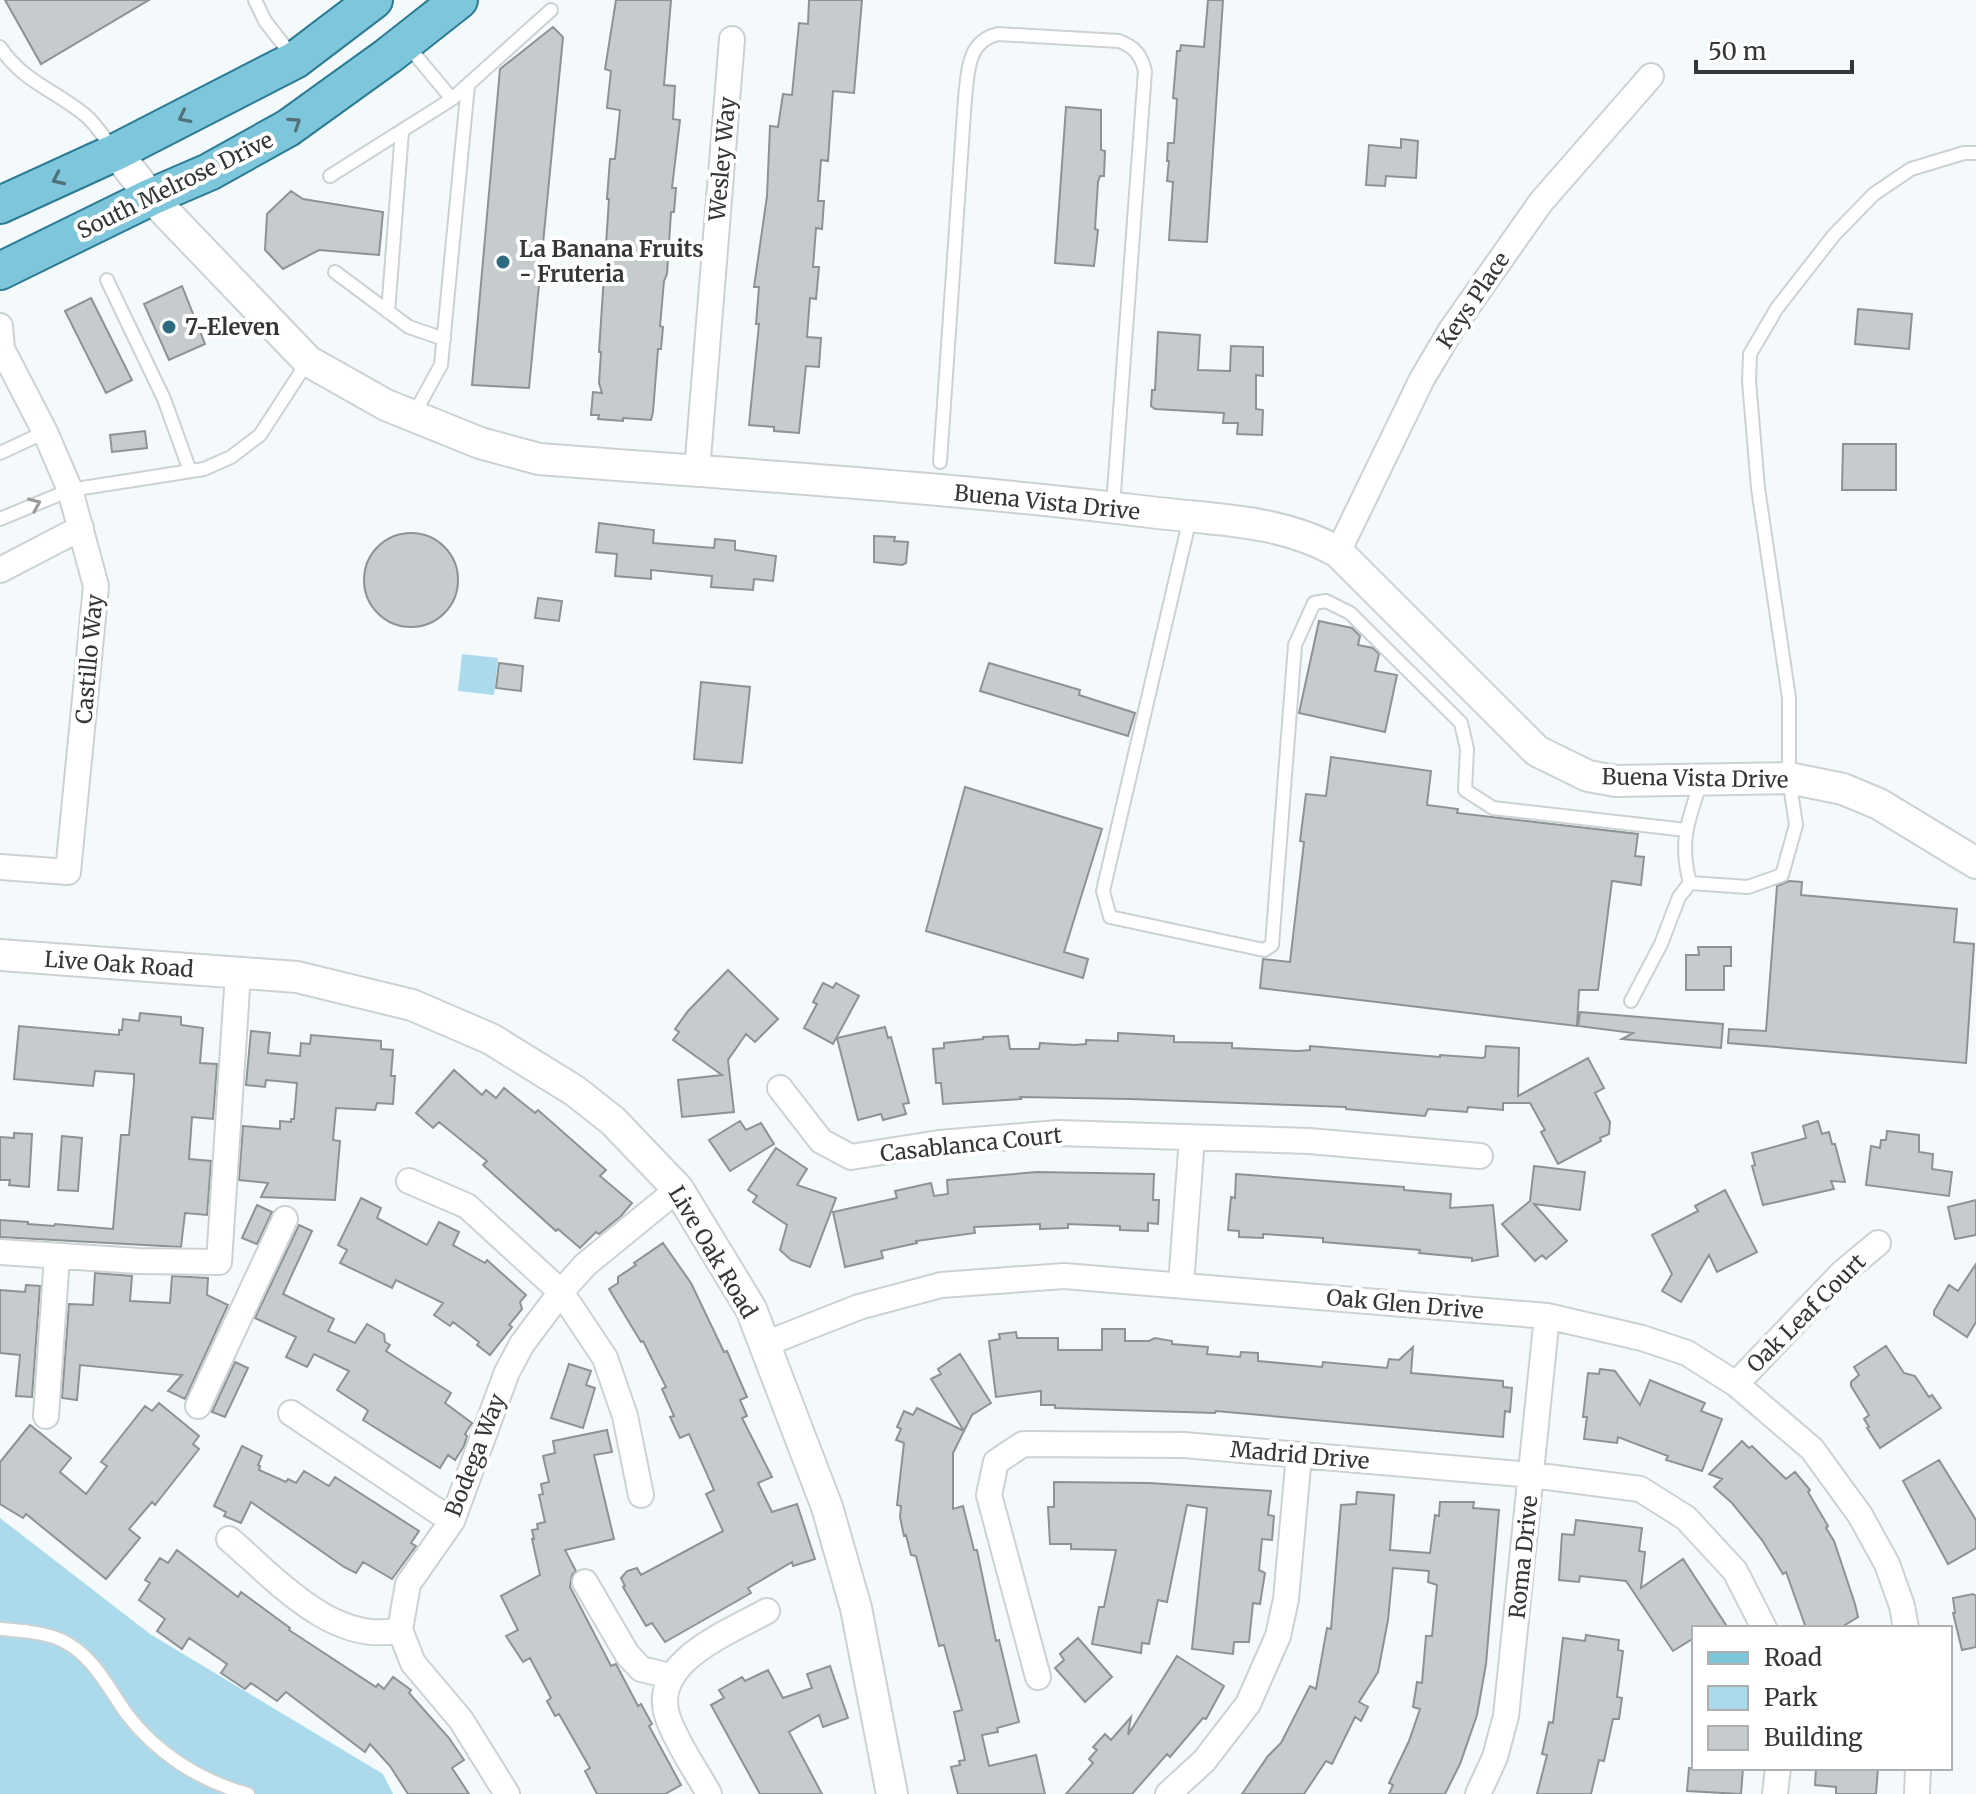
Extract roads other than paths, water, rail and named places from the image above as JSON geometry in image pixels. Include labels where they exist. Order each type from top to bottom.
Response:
[{"type":"main road","points":[[0,205],[116,152],[295,60],[374,0]]},
{"type":"main road","name":"South Melrose Drive","points":[[0,271],[209,172],[288,128],[459,0]]},
{"type":"street","name":"Wesley Way","points":[[697,471],[732,39]]},
{"type":"street","name":"Keys Place","points":[[1338,552],[1422,379],[1451,330],[1541,202],[1651,76]]},
{"type":"street","name":"Buena Vista Drive","points":[[116,152],[151,197],[308,361],[386,405],[480,443],[539,459],[1113,507],[1268,525],[1300,533],[1338,552],[1537,751],[1588,776],[1616,781],[1789,778],[1843,789],[1879,804],[1976,863]]},
{"type":"street","name":"Castillo Way","points":[[0,867],[68,872],[96,586],[70,490],[1,341]]},
{"type":"street","points":[[0,570],[81,528]]},
{"type":"street","name":"Live Oak Road","points":[[0,955],[297,977],[412,1005],[491,1039],[575,1091],[613,1121],[678,1189],[751,1309],[827,1507],[856,1608],[892,1794]]},
{"type":"street","points":[[219,1262],[238,973]]},
{"type":"street","name":"Casablanca Court","points":[[780,1088],[821,1141],[851,1157],[939,1143],[1058,1133],[1309,1141],[1480,1156]]},
{"type":"street","points":[[1181,1284],[1192,1138]]},
{"type":"street","points":[[409,1181],[467,1206],[561,1292],[605,1358],[625,1416],[641,1495]]},
{"type":"street","name":"Bodega Way","points":[[400,1630],[408,1584],[452,1521],[507,1372],[522,1344],[585,1265],[678,1189]]},
{"type":"street","points":[[198,1406],[285,1219]]},
{"type":"street","name":"Oak Leaf Court","points":[[1736,1384],[1842,1273],[1878,1243]]},
{"type":"street","points":[[0,1252],[138,1261],[219,1262],[255,1283]]},
{"type":"street","points":[[46,1416],[57,1256]]},
{"type":"street","name":"Oak Glen Drive","points":[[765,1344],[859,1307],[941,1285],[1064,1276],[1547,1316],[1642,1338],[1687,1353],[1736,1384],[1812,1449],[1860,1515],[1887,1564],[1906,1626]]},
{"type":"street","name":"Roma Drive","points":[[1478,1794],[1495,1757],[1506,1716],[1547,1316]]},
{"type":"street","points":[[291,1413],[452,1521]]},
{"type":"street","name":"Madrid Drive","points":[[1038,1677],[989,1495],[996,1462],[1023,1444],[1184,1445],[1532,1475],[1640,1489],[1686,1518],[1735,1571],[1763,1626]]},
{"type":"street","points":[[1168,1794],[1204,1761],[1248,1704],[1278,1636],[1286,1599],[1299,1455]]},
{"type":"street","points":[[229,1539],[325,1617],[344,1627],[386,1633],[400,1630],[413,1663],[461,1720],[507,1794]]},
{"type":"street","points":[[585,1582],[627,1654],[641,1669],[670,1676]]},
{"type":"street","points":[[709,1794],[668,1718],[664,1700],[670,1676],[689,1656],[767,1611]]},
{"type":"street","points":[[1775,1794],[1778,1770]]},
{"type":"street","points":[[1917,1794],[1918,1770]]},
{"type":"lane","points":[[255,0],[265,21],[295,60]]},
{"type":"lane","points":[[330,176],[452,99],[551,10]]},
{"type":"lane","points":[[940,462],[965,98],[974,50],[986,36],[998,34],[1119,41],[1132,46],[1142,57],[1145,71],[1113,507]]},
{"type":"lane","points":[[405,43],[452,99]]},
{"type":"lane","points":[[0,47],[11,64],[85,115],[116,152]]},
{"type":"lane","points":[[413,416],[441,365],[468,85]]},
{"type":"lane","points":[[388,312],[402,131]]},
{"type":"lane","points":[[1690,883],[1748,887],[1782,875],[1796,825],[1789,778],[1789,698],[1758,488],[1749,381],[1750,354],[1777,308],[1834,235],[1874,194],[1911,169],[1964,153],[1976,153]]},
{"type":"lane","points":[[335,272],[409,327],[444,339]]},
{"type":"lane","points":[[107,280],[164,399],[190,471]]},
{"type":"lane","points":[[0,519],[70,490],[204,469],[231,457],[260,435],[308,361]]},
{"type":"lane","points":[[1,449],[45,432]]},
{"type":"lane","points":[[1191,516],[1103,891],[1110,917],[1264,950],[1272,945],[1295,645],[1314,603],[1326,601],[1350,613],[1461,723],[1467,749],[1465,790],[1493,808],[1686,830]]},
{"type":"lane","points":[[1690,883],[1685,865],[1686,830],[1703,779]]},
{"type":"lane","points":[[1631,1001],[1661,944],[1679,897],[1690,883]]},
{"type":"lane","points":[[0,1629],[52,1637],[73,1647],[96,1667],[134,1722],[165,1752],[190,1770],[222,1786],[248,1794]]},
{"type":"place","name":"La Banana Fruits - Fruteria","points":[[503,262]]},
{"type":"place","name":"7-Eleven","points":[[169,327]]}]
